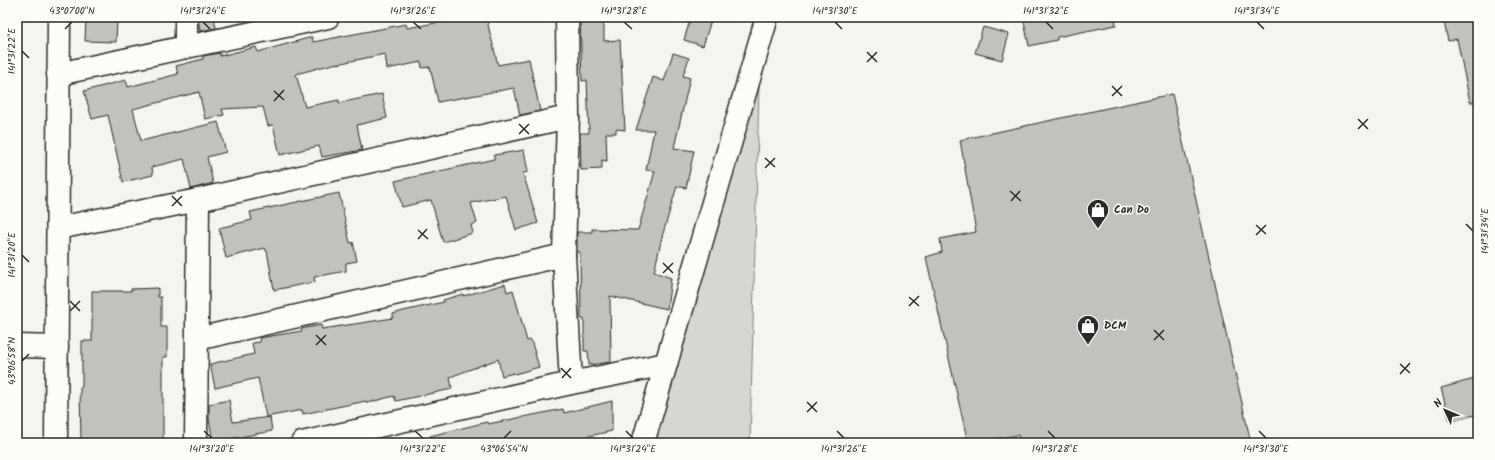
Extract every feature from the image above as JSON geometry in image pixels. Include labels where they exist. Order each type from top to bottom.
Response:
[{"type":"street","points":[[56,443],[58,17]]},
{"type":"street","points":[[186,17],[186,47]]},
{"type":"street","points":[[567,17],[568,117],[564,255],[571,383]]},
{"type":"street","points":[[642,443],[767,17]]},
{"type":"street","points":[[58,74],[317,18]]},
{"type":"street","points":[[58,228],[198,200],[568,117]]},
{"type":"street","points":[[196,443],[198,200]]},
{"type":"street","points":[[197,339],[564,255]]},
{"type":"street","points":[[17,346],[57,346]]},
{"type":"street","points":[[302,443],[571,383],[666,364]]},
{"type":"shaded area","points":[[759,87],[750,443],[651,443]]},
{"type":"building","points":[[86,17],[104,17],[104,20],[117,21],[116,42],[85,41]]},
{"type":"building","points":[[214,17],[216,28],[200,31],[198,19]]},
{"type":"building","points":[[470,17],[486,17],[498,65],[529,59],[540,111],[520,115],[514,88],[438,102],[430,67],[422,68],[421,62],[387,69],[385,54],[337,63],[296,74],[305,107],[339,100],[339,103],[382,94],[387,118],[357,125],[362,150],[322,157],[319,146],[280,155],[273,125],[268,126],[263,107],[222,109],[224,115],[205,119],[199,92],[133,109],[141,141],[218,122],[226,152],[207,157],[213,183],[191,189],[184,159],[152,167],[153,175],[123,182],[108,115],[92,119],[84,91],[126,80],[128,87],[178,74],[176,66],[203,59],[203,56],[220,53],[220,56],[256,47],[258,52],[312,37],[313,42],[406,24],[407,28]]},
{"type":"building","points":[[580,17],[601,17],[604,27],[604,41],[620,40],[625,130],[616,129],[616,133],[606,133],[607,161],[602,160],[602,169],[581,170],[580,133],[589,133],[587,80],[582,81]]},
{"type":"building","points":[[691,17],[712,17],[703,46],[684,40]]},
{"type":"building","points":[[1023,17],[1115,17],[1116,25],[1057,37],[1057,40],[1029,46]]},
{"type":"building","points":[[1443,17],[1478,17],[1478,102],[1470,102],[1457,39],[1448,41]]},
{"type":"building","points":[[983,27],[1009,34],[1002,60],[975,53]]},
{"type":"building","points":[[673,53],[689,58],[683,76],[690,78],[674,148],[694,151],[686,188],[677,186],[662,237],[654,272],[671,278],[667,309],[610,296],[611,362],[589,365],[588,351],[584,351],[584,319],[581,319],[580,252],[577,252],[577,232],[592,232],[592,229],[638,230],[655,171],[646,170],[654,130],[636,130],[653,77],[664,81]]},
{"type":"building","name":"DCM","points":[[1172,94],[1251,443],[1020,443],[1018,435],[968,443],[926,257],[942,252],[940,239],[976,232],[960,140]]},
{"type":"building","points":[[524,150],[528,172],[523,173],[538,223],[516,230],[506,196],[471,203],[477,223],[471,225],[473,233],[443,242],[431,200],[402,207],[395,181],[494,159],[494,155]]},
{"type":"building","points":[[339,193],[350,243],[353,242],[357,261],[346,263],[346,271],[314,277],[315,282],[274,290],[267,251],[265,248],[226,258],[219,228],[252,220],[250,212]]},
{"type":"building","points":[[505,284],[507,292],[513,290],[527,341],[531,340],[539,367],[502,376],[498,359],[450,377],[452,389],[396,401],[394,396],[367,403],[366,401],[303,414],[302,410],[266,417],[258,378],[215,388],[210,364],[254,354],[252,343],[260,342],[259,338],[302,331],[301,329],[321,325],[322,329],[393,318],[393,314],[444,302],[443,300],[463,294],[463,296]]},
{"type":"building","points":[[158,288],[158,297],[161,297],[161,327],[167,327],[167,357],[163,357],[163,440],[103,440],[103,443],[81,443],[80,387],[82,387],[82,341],[92,341],[92,291],[131,291],[131,289]]},
{"type":"building","points":[[1478,378],[1478,414],[1450,422],[1441,388]]},
{"type":"building","points":[[229,400],[233,422],[270,417],[272,431],[213,442],[209,419],[209,404]]},
{"type":"building","points":[[612,401],[612,431],[547,443],[431,443],[430,436],[487,422],[488,424],[563,409],[564,413]]},
{"type":"place","name":"Can Do","points":[[1098,230]]},
{"type":"place","name":"DCM","points":[[1088,346]]}]
